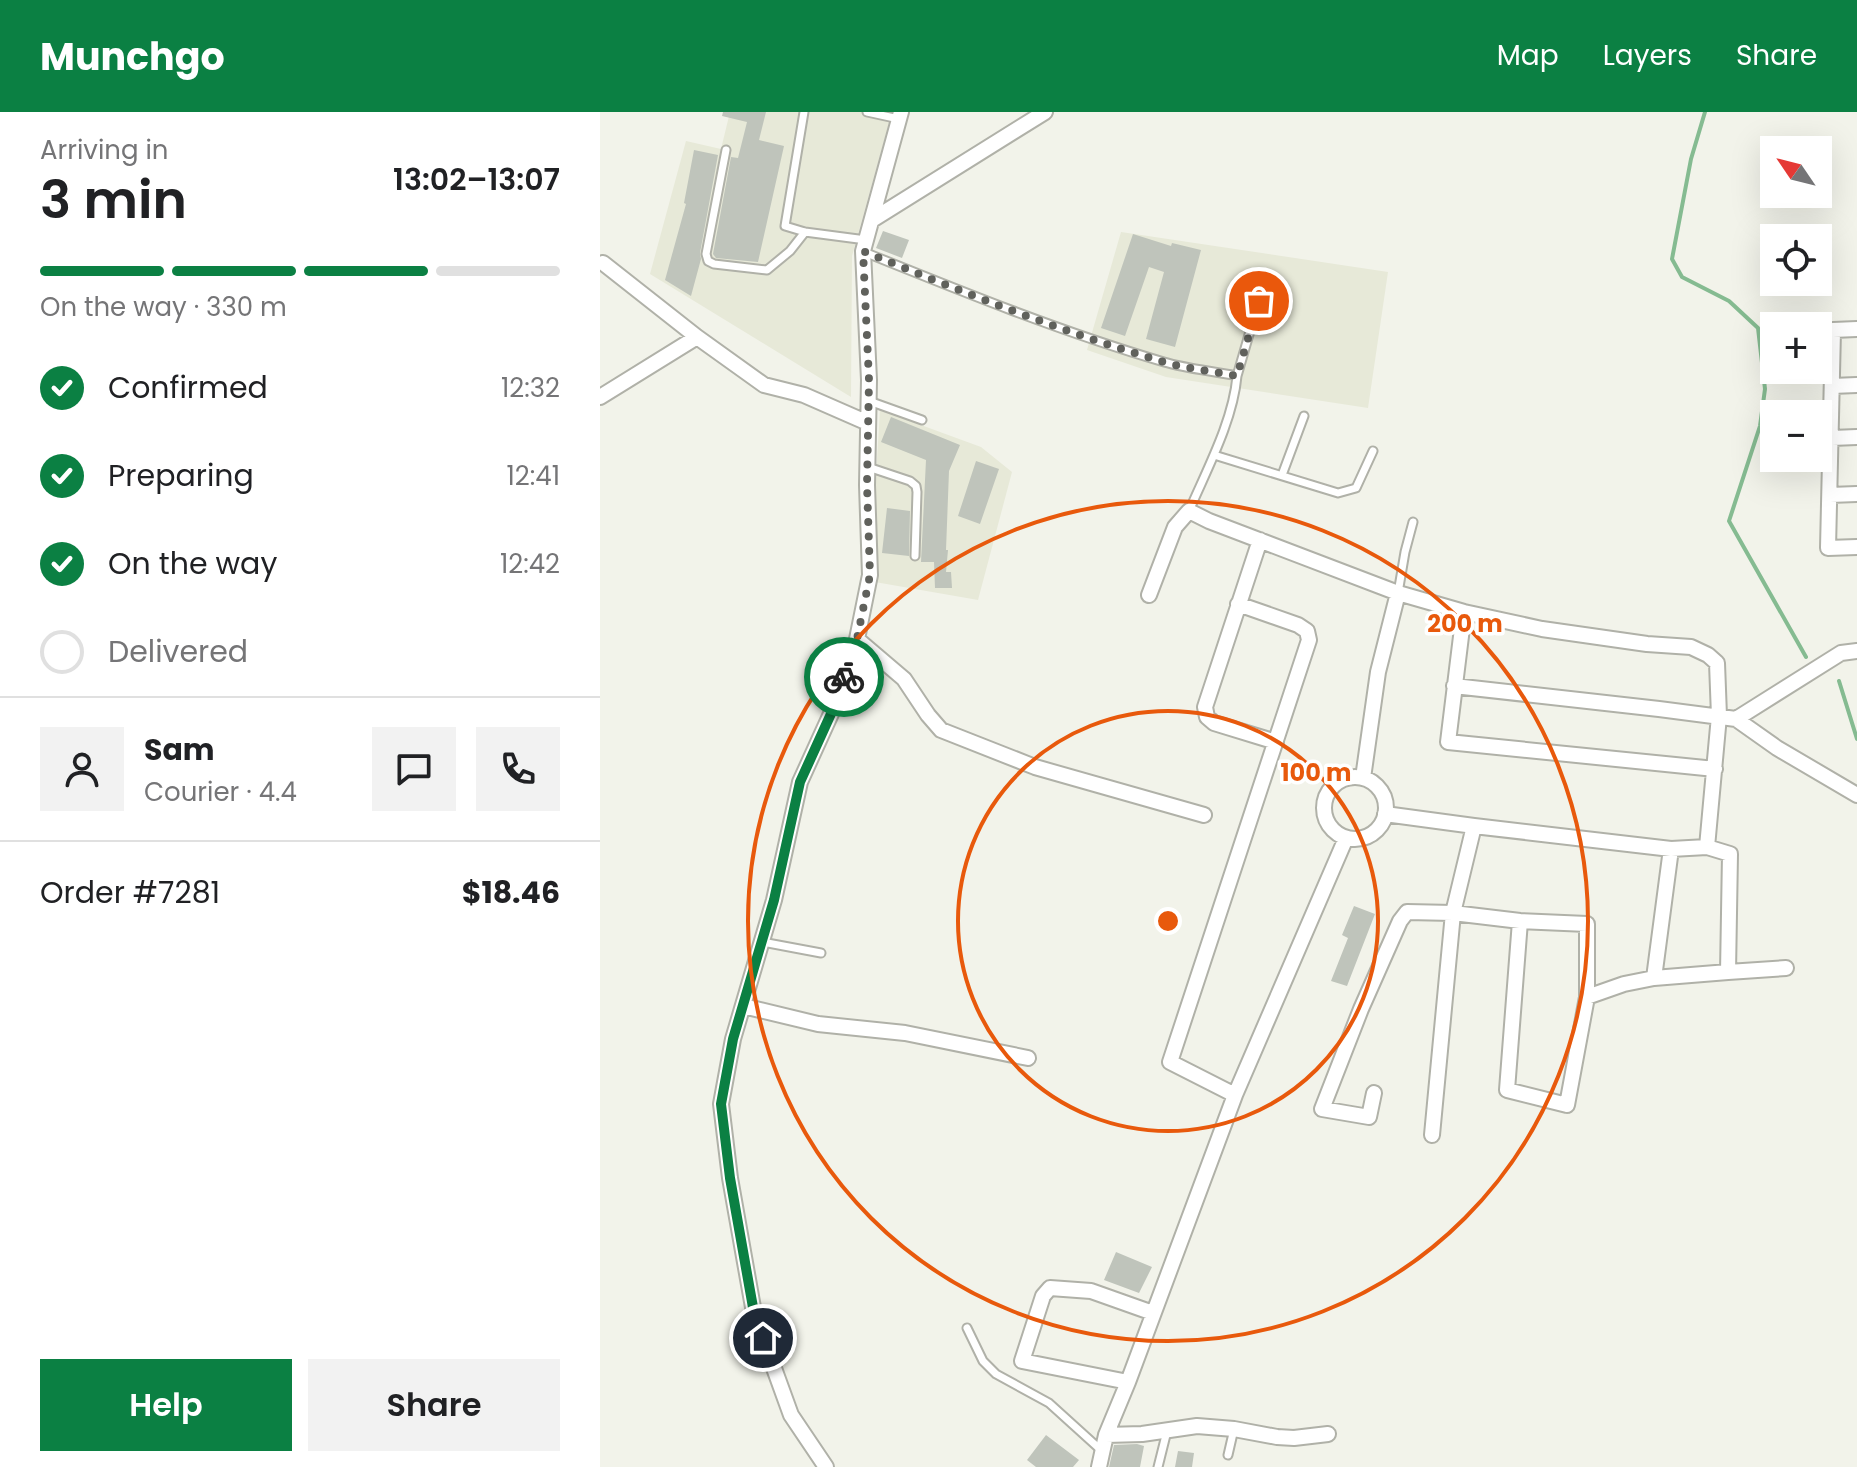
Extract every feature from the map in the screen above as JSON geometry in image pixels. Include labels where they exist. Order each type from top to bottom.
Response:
[{"type":"street","points":[[872,220],[1045,112]]},
{"type":"street","points":[[826,1467],[791,1415],[754,1313],[730,1178],[721,1104],[733,1039],[774,900],[800,782],[835,705],[857,639],[870,575],[865,246],[900,116]]},
{"type":"street","points":[[603,263],[764,385],[804,395],[868,423]]},
{"type":"street","points":[[1832,400],[1833,330],[1857,329]]},
{"type":"street","points":[[600,397],[697,337]]},
{"type":"street","points":[[1832,386],[1857,385]]},
{"type":"street","points":[[1832,438],[1857,437]]},
{"type":"street","points":[[1831,472],[1828,548],[1857,547]]},
{"type":"street","points":[[1830,495],[1857,494]]},
{"type":"street","points":[[1149,595],[1175,527],[1189,511],[1398,593],[1464,612],[1542,629],[1691,647],[1717,663],[1719,716],[1707,847]]},
{"type":"street","points":[[1260,540],[1205,707],[1207,717],[1214,723],[1276,742]]},
{"type":"street","points":[[1363,778],[1378,672],[1398,593]]},
{"type":"street","points":[[1235,1095],[1170,1062],[1309,640],[1307,631],[1298,625],[1238,604]]},
{"type":"street","points":[[1464,612],[1448,742],[1715,769]]},
{"type":"street","points":[[857,639],[904,679],[941,730],[1035,767],[1204,815]]},
{"type":"street","points":[[1736,719],[1841,653],[1857,651]]},
{"type":"street","points":[[1454,686],[1736,719],[1777,748],[1857,795]]},
{"type":"street","points":[[1352,777],[1363,778],[1378,788],[1386,804],[1385,814],[1375,831],[1356,839],[1346,838],[1329,825],[1324,805],[1333,786],[1352,777]]},
{"type":"street","points":[[1385,814],[1671,849],[1707,847],[1730,854],[1728,972]]},
{"type":"street","points":[[1432,1135],[1453,913],[1474,826]]},
{"type":"street","points":[[1099,1467],[1106,1435],[1235,1095],[1346,838]]},
{"type":"street","points":[[1654,978],[1671,849]]},
{"type":"street","points":[[1374,1093],[1369,1117],[1322,1109],[1400,921],[1407,912],[1453,913],[1520,921],[1587,924],[1587,997],[1567,1105],[1507,1090],[1520,921]]},
{"type":"street","points":[[1587,997],[1624,984],[1654,978],[1786,968]]},
{"type":"street","points":[[743,1006],[818,1024],[905,1033],[1028,1058]]},
{"type":"street","points":[[1128,1382],[1022,1361],[1043,1296],[1050,1288],[1091,1291],[1153,1313]]},
{"type":"street","points":[[1106,1435],[1142,1434],[1197,1426],[1285,1437],[1328,1434]]},
{"type":"lane","points":[[804,112],[785,226],[865,246],[964,293],[1106,343],[1167,363],[1237,376]]},
{"type":"lane","points":[[867,112],[900,116]]},
{"type":"lane","points":[[726,150],[706,254],[708,261],[767,270],[790,251],[805,232]]},
{"type":"lane","points":[[1189,511],[1214,455],[1235,395],[1237,376],[1266,276]]},
{"type":"lane","points":[[869,401],[922,420]]},
{"type":"lane","points":[[1282,475],[1304,416]]},
{"type":"lane","points":[[1214,455],[1338,493],[1356,488],[1373,451]]},
{"type":"lane","points":[[868,467],[910,481],[916,486],[915,556]]},
{"type":"lane","points":[[1398,593],[1413,522]]},
{"type":"lane","points":[[762,942],[821,953]]},
{"type":"lane","points":[[967,1328],[983,1361],[996,1374],[1049,1403],[1102,1451]]},
{"type":"lane","points":[[1228,1455],[1234,1429]]},
{"type":"lane","points":[[1158,1467],[1167,1431]]},
{"type":"shaded area","points":[[730,112],[892,112],[852,256],[851,397],[650,274],[686,141],[721,149]]},
{"type":"shaded area","points":[[1121,232],[1388,272],[1368,408],[1166,377],[1087,350]]},
{"type":"shaded area","points":[[880,410],[981,447],[1012,472],[978,600],[875,582],[875,492]]},
{"type":"building","points":[[723,112],[766,112],[759,140],[784,146],[758,262],[716,258],[713,254],[731,157],[738,158],[747,122],[722,116]]},
{"type":"building","points":[[694,150],[718,155],[701,259],[691,296],[665,280],[686,204]]},
{"type":"building","points":[[883,231],[909,240],[902,258],[876,248]]},
{"type":"building","points":[[1133,234],[1171,246],[1172,243],[1201,250],[1175,347],[1146,339],[1164,272],[1149,267],[1125,336],[1101,328]]},
{"type":"building","points":[[891,417],[960,445],[949,471],[946,572],[951,572],[952,588],[935,588],[934,562],[921,562],[926,460],[881,442]]},
{"type":"building","points":[[976,461],[999,469],[980,524],[958,516]]},
{"type":"building","points":[[887,508],[910,511],[909,556],[882,553]]},
{"type":"building","points":[[1354,906],[1375,914],[1347,986],[1331,981],[1348,938],[1342,935]]},
{"type":"building","points":[[1116,1252],[1152,1267],[1139,1293],[1104,1280]]},
{"type":"building","points":[[1046,1435],[1079,1460],[1073,1467],[1036,1467],[1027,1460]]},
{"type":"building","points":[[1114,1445],[1144,1446],[1140,1467],[1109,1467]]},
{"type":"building","points":[[1178,1451],[1194,1453],[1192,1467],[1175,1467]]},
{"type":"waterway","points":[[1705,112],[1691,159],[1672,259],[1682,277],[1729,301],[1758,328],[1765,389],[1760,426],[1729,521],[1806,657]]},
{"type":"waterway","points":[[1839,681],[1857,739]]},
{"type":"way so far","points":[[844,677],[857,639],[870,575],[867,485],[869,380],[863,251],[964,293],[1106,343],[1167,363],[1237,376],[1259,301]]},
{"type":"route","points":[[763,1338],[754,1313],[730,1178],[721,1104],[733,1039],[774,900],[800,782],[835,705],[844,677]]}]
